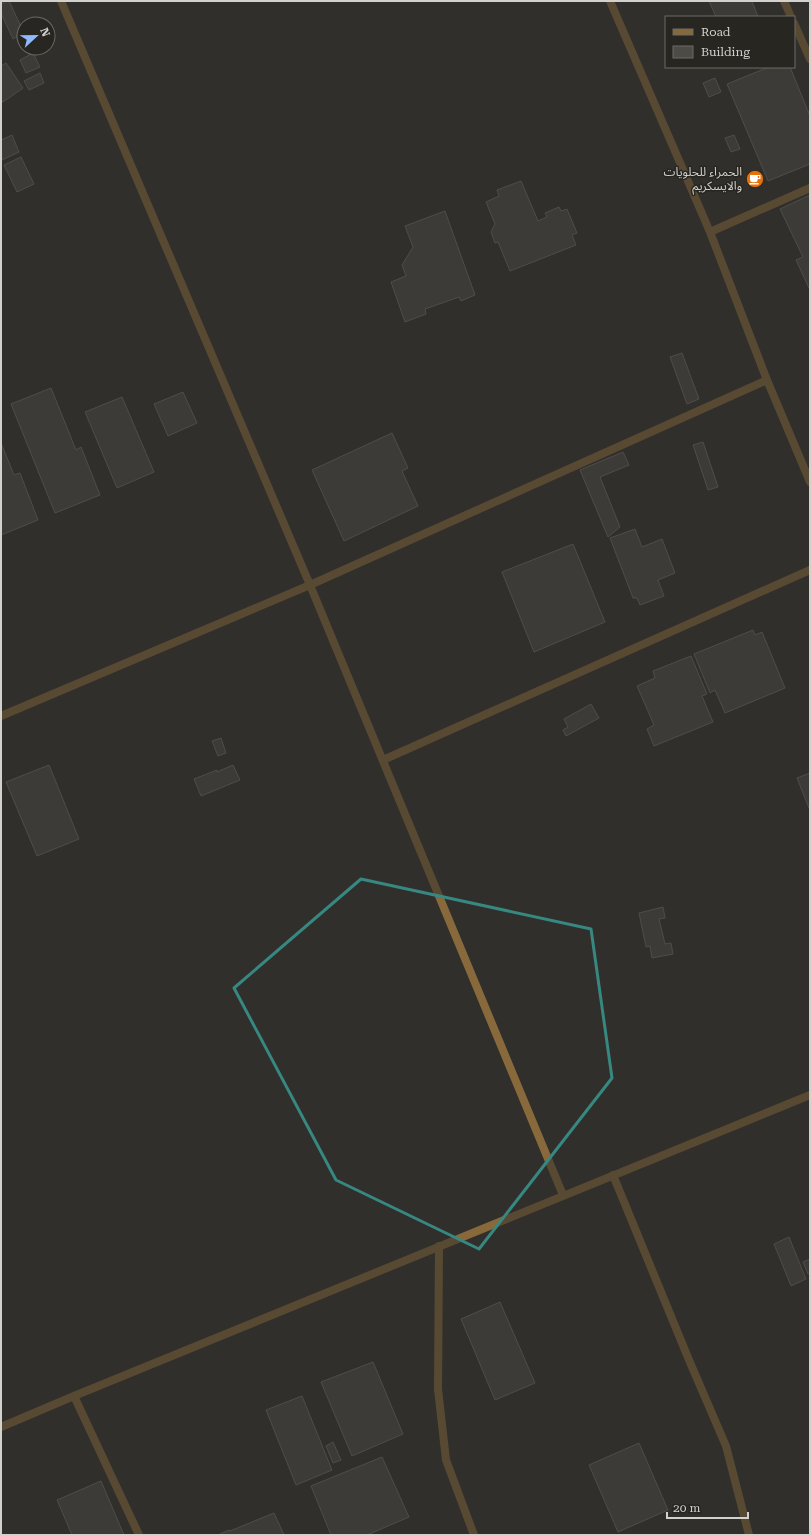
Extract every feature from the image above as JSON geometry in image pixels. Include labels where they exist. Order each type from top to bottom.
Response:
[{"type":"street","points":[[61,1],[310,585],[563,1195]]},
{"type":"street","points":[[610,1],[710,232],[767,380],[810,482]]},
{"type":"street","points":[[784,1],[791,16]]},
{"type":"street","points":[[795,25],[810,59]]},
{"type":"street","points":[[710,232],[810,188]]},
{"type":"street","points":[[1,716],[310,585],[767,380]]},
{"type":"street","points":[[383,760],[810,570]]},
{"type":"street","points":[[1,1427],[563,1195],[810,1095]]},
{"type":"street","points":[[613,1175],[726,1446],[749,1535]]},
{"type":"street","points":[[439,1246],[438,1388],[446,1460],[474,1535]]},
{"type":"street","points":[[74,1396],[139,1535]]},
{"type":"highlighted area","points":[[361,879],[591,929],[612,1078],[479,1249],[336,1180],[234,988]]},
{"type":"building","points":[[9,1],[16,16],[16,37],[13,39],[1,13],[1,4]]},
{"type":"building","points":[[709,1],[752,1],[758,16],[716,16]]},
{"type":"building","points":[[27,56],[34,56],[40,67],[26,73],[20,60]]},
{"type":"building","points":[[6,63],[23,88],[3,102],[1,99],[1,66]]},
{"type":"building","points":[[767,68],[790,68],[810,116],[810,164],[768,181],[727,84]]},
{"type":"building","points":[[40,73],[44,83],[29,90],[24,81]]},
{"type":"building","points":[[715,78],[721,92],[709,97],[703,83]]},
{"type":"building","points":[[12,135],[19,152],[2,160],[1,140]]},
{"type":"building","points":[[734,135],[740,149],[731,152],[725,138]]},
{"type":"building","points":[[21,157],[34,184],[17,192],[4,165]]},
{"type":"building","points":[[521,181],[538,221],[547,217],[545,213],[559,207],[561,211],[567,209],[577,233],[572,235],[576,245],[510,271],[498,242],[495,243],[491,232],[495,224],[486,202],[499,196],[497,190]]},
{"type":"building","points":[[810,195],[809,288],[796,260],[803,257],[780,209]]},
{"type":"building","points":[[445,211],[475,295],[461,301],[459,297],[425,309],[426,314],[405,322],[391,282],[406,276],[402,265],[413,247],[405,226]]},
{"type":"building","points":[[682,353],[699,399],[687,404],[670,357]]},
{"type":"building","points":[[51,388],[76,450],[81,447],[100,495],[55,513],[11,404]]},
{"type":"building","points":[[183,392],[197,423],[168,436],[154,404]]},
{"type":"building","points":[[122,397],[154,472],[117,488],[85,412]]},
{"type":"building","points":[[392,433],[408,468],[402,471],[418,506],[344,541],[312,470]]},
{"type":"building","points":[[703,442],[718,487],[708,490],[693,445]]},
{"type":"building","points":[[1,443],[14,475],[20,473],[38,520],[1,535]]},
{"type":"building","points":[[623,452],[629,465],[600,477],[620,527],[608,537],[580,470]]},
{"type":"building","points":[[635,529],[642,547],[662,539],[675,573],[658,580],[664,596],[640,605],[637,598],[633,598],[610,538]]},
{"type":"building","points":[[573,544],[605,622],[534,652],[502,572]]},
{"type":"building","points":[[753,630],[755,635],[762,632],[785,688],[725,713],[715,690],[710,693],[694,654]]},
{"type":"building","points":[[691,656],[707,694],[702,696],[713,722],[654,746],[647,729],[654,725],[637,686],[655,678],[653,671]]},
{"type":"building","points":[[591,704],[599,718],[566,736],[563,730],[568,727],[564,719]]},
{"type":"building","points":[[221,738],[226,753],[218,756],[212,741]]},
{"type":"building","points":[[49,765],[79,839],[37,856],[6,782]]},
{"type":"building","points":[[233,765],[240,780],[201,796],[194,779]]},
{"type":"building","points":[[810,773],[810,808],[809,808],[797,778]]},
{"type":"building","points":[[663,907],[665,918],[659,919],[665,944],[671,943],[673,954],[652,958],[650,946],[646,947],[639,913]]},
{"type":"building","points":[[789,1237],[806,1279],[791,1286],[774,1244]]},
{"type":"building","points":[[810,1259],[810,1274],[808,1274],[803,1262]]},
{"type":"building","points":[[500,1302],[535,1383],[495,1400],[461,1319]]},
{"type":"building","points":[[373,1362],[403,1434],[352,1456],[321,1382]]},
{"type":"building","points":[[302,1396],[332,1470],[296,1485],[266,1410]]},
{"type":"building","points":[[333,1442],[341,1460],[333,1463],[326,1446]]},
{"type":"building","points":[[639,1443],[668,1510],[618,1532],[589,1465]]},
{"type":"building","points":[[382,1457],[409,1517],[367,1535],[331,1535],[311,1486]]},
{"type":"building","points":[[101,1481],[124,1535],[72,1535],[57,1500]]},
{"type":"building","points":[[274,1513],[284,1535],[218,1535],[229,1530],[230,1531]]},
{"type":"place","name":"الحمراء للحلويات والايسكريم","points":[[755,179]]}]
